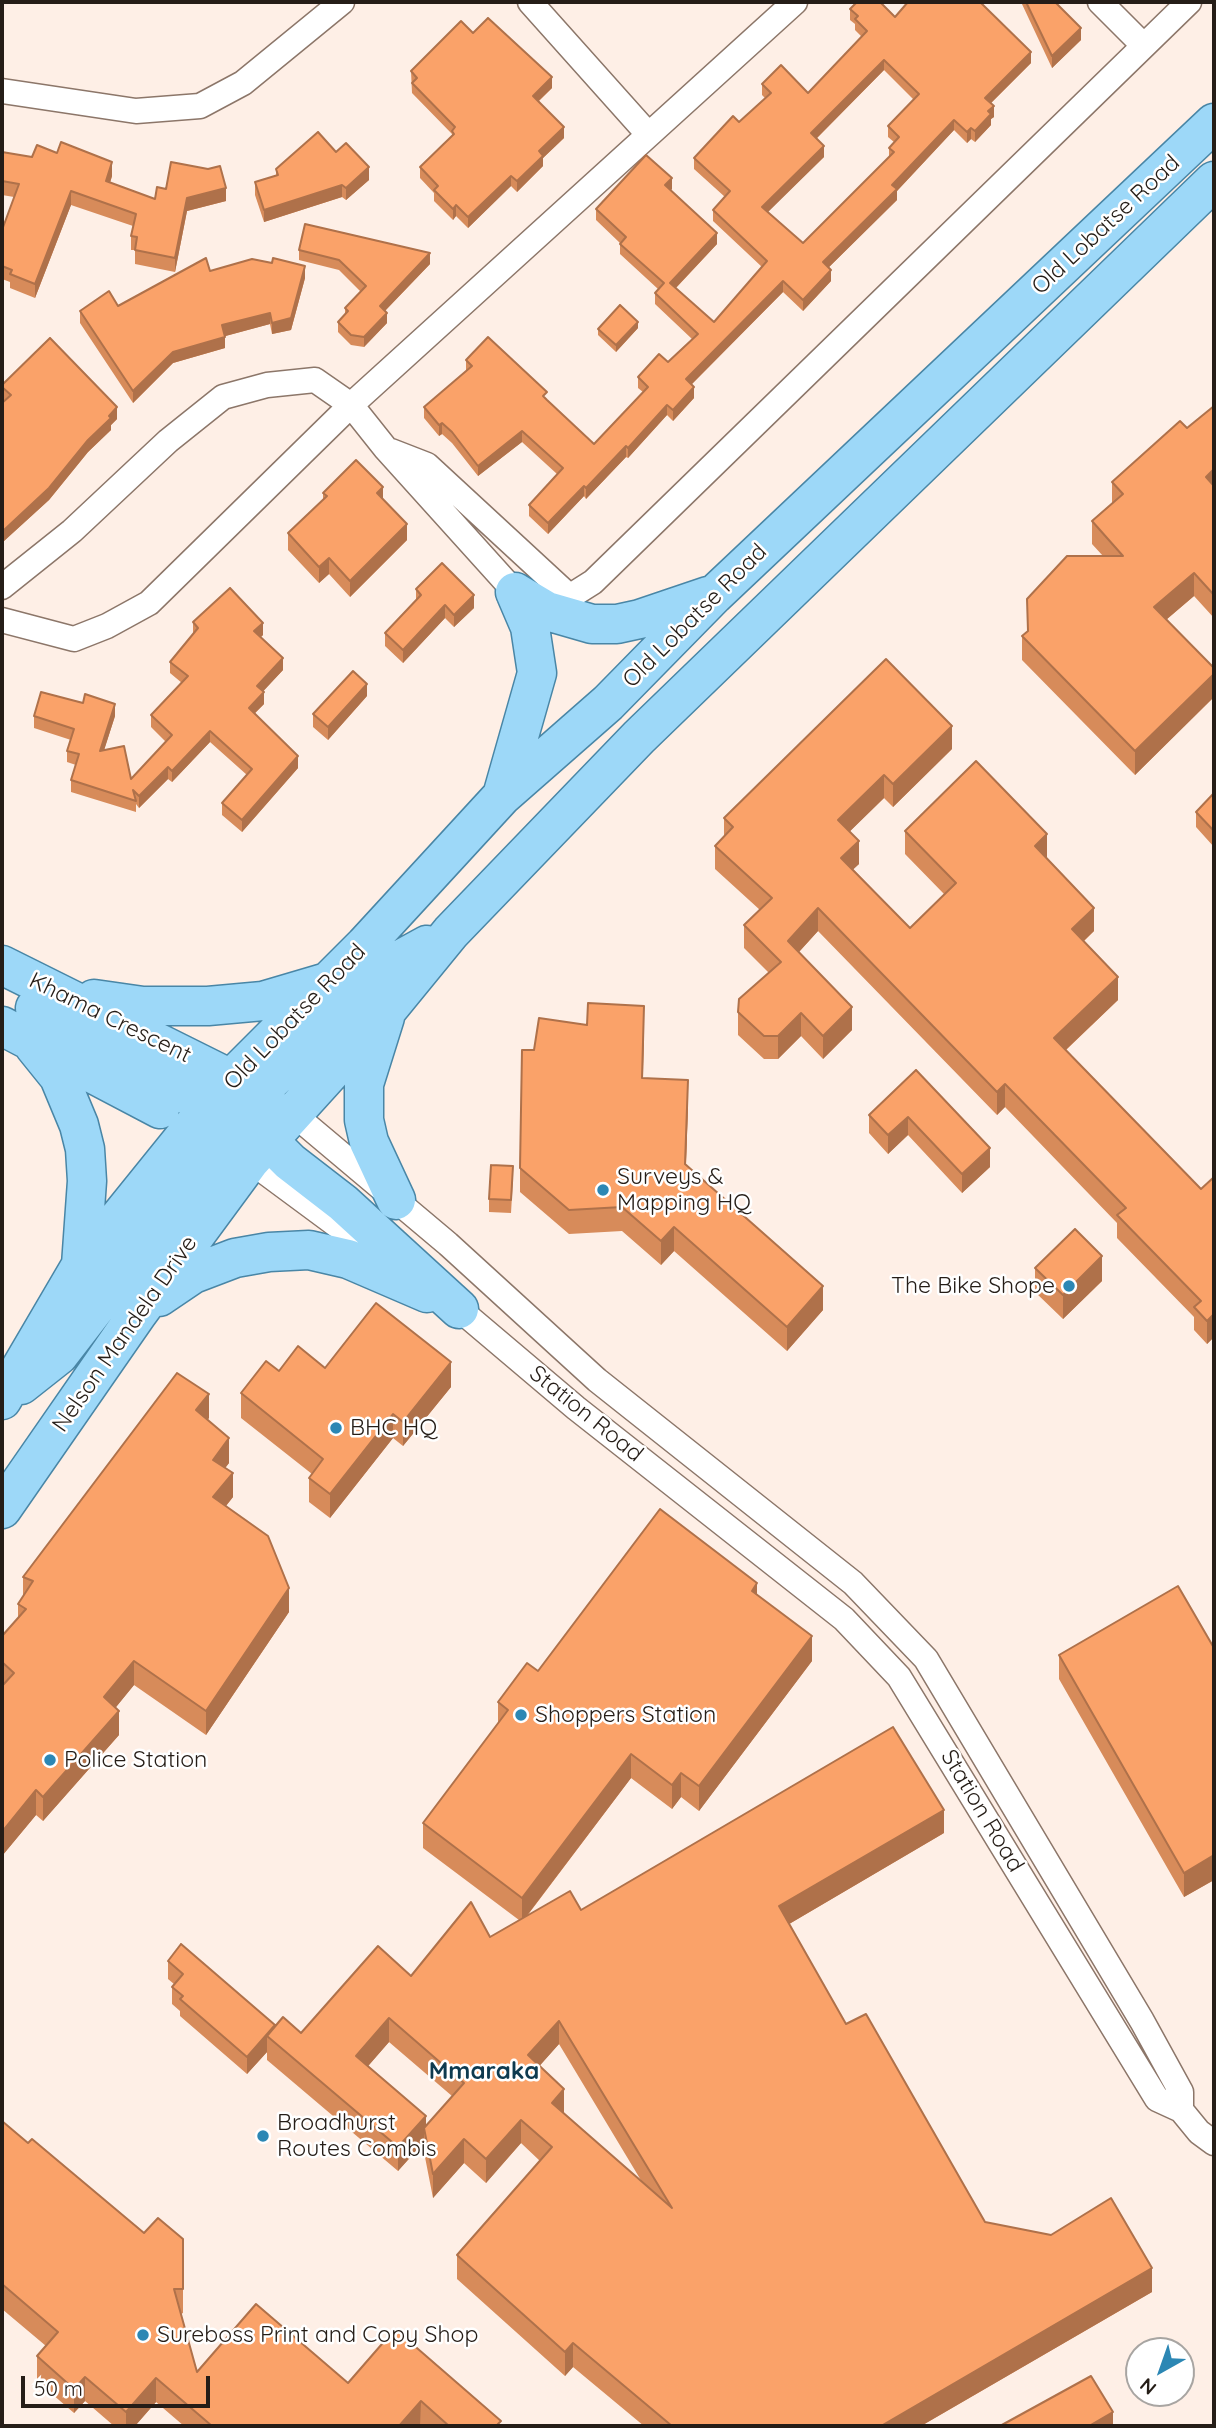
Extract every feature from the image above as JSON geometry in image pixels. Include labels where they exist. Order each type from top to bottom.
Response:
[{"type":"main road","name":"Old Lobatse Road","points":[[235,1121],[329,982],[502,796],[608,703],[714,595],[1214,123]]},
{"type":"main road","name":"Old Lobatse Road","points":[[291,1112],[388,1009],[451,932],[639,737],[1214,181]]},
{"type":"main road","points":[[515,592],[559,604],[592,624],[617,624],[714,595]]},
{"type":"main road","points":[[502,796],[537,673],[530,627],[515,592]]},
{"type":"main road","points":[[2,1399],[81,1265],[235,1121],[396,962],[451,932]]},
{"type":"main road","name":"Khama Crescent","points":[[2,965],[67,996],[235,1121]]},
{"type":"main road","points":[[67,996],[143,1006],[208,1006],[264,1001],[329,982]]},
{"type":"main road","points":[[2,989],[235,1121],[343,1203],[444,1301]]},
{"type":"main road","points":[[388,1009],[364,1084],[364,1104],[369,1142],[396,1200]]},
{"type":"main road","points":[[15,1032],[235,1121],[291,1112]]},
{"type":"main road","points":[[15,1032],[59,1076],[79,1125],[85,1149],[88,1181],[81,1265]]},
{"type":"main road","points":[[2,1399],[59,1355],[235,1121]]},
{"type":"main road","name":"Nelson Mandela Drive","points":[[2,1509],[138,1313],[235,1121]]},
{"type":"main road","points":[[138,1313],[178,1283],[204,1269],[235,1258],[269,1252],[309,1250],[348,1259],[444,1301]]},
{"type":"street","points":[[2,90],[136,111],[200,106],[243,83],[342,2]]},
{"type":"street","points":[[530,2],[648,134]]},
{"type":"street","points":[[2,620],[74,639],[107,626],[149,603],[351,405],[795,2]]},
{"type":"street","points":[[1100,2],[1143,46]]},
{"type":"street","points":[[386,449],[427,465],[559,604],[603,572],[1189,2]]},
{"type":"street","points":[[2,587],[72,531],[167,441],[223,397],[267,385],[315,380],[351,405],[386,449],[515,592]]},
{"type":"street","name":"Station Road","points":[[291,1112],[396,1200],[597,1380],[853,1583],[926,1660],[1142,2021],[1181,2092],[1181,2110],[1157,2099],[899,1677],[844,1619],[444,1301]]},
{"type":"street","points":[[1181,2110],[1199,2132],[1214,2143]]},
{"type":"building","points":[[857,2],[880,2],[895,17],[908,2],[980,2],[1031,52],[985,98],[994,106],[988,111],[991,114],[975,131],[971,128],[967,132],[954,120],[892,185],[897,189],[823,262],[831,270],[803,300],[783,281],[686,379],[694,387],[673,410],[667,405],[628,448],[626,446],[548,523],[529,505],[563,468],[522,431],[478,466],[452,432],[442,423],[439,425],[424,407],[472,366],[466,360],[488,337],[547,392],[543,396],[594,444],[648,387],[638,377],[659,354],[668,362],[698,334],[655,293],[664,283],[620,244],[626,237],[596,209],[646,155],[672,178],[665,185],[717,233],[670,283],[714,322],[767,261],[713,210],[730,191],[694,158],[733,116],[739,122],[771,93],[762,84],[781,65],[808,93],[867,31],[855,19],[858,16],[850,9]],"holes":[[[884,60],[919,94],[888,126],[899,137],[889,148],[894,152],[803,243],[762,207],[824,146],[811,133]]]},
{"type":"building","points":[[1026,2],[1055,2],[1081,28],[1052,56]]},
{"type":"building","points":[[488,18],[552,77],[533,96],[564,127],[539,151],[543,156],[517,181],[511,176],[468,217],[456,205],[453,209],[434,190],[438,186],[420,167],[454,134],[452,131],[455,127],[412,83],[417,78],[411,71],[461,21],[473,33]]},
{"type":"building","points":[[318,132],[336,152],[346,143],[369,167],[346,188],[342,185],[264,210],[255,182],[278,175],[276,169]]},
{"type":"building","points":[[61,142],[112,162],[106,181],[155,199],[157,187],[166,189],[171,162],[208,169],[220,166],[226,188],[187,198],[175,258],[135,250],[137,237],[131,236],[136,214],[71,191],[35,284],[10,274],[12,270],[2,266],[2,230],[19,184],[2,181],[2,152],[32,157],[37,145],[57,153]]},
{"type":"building","points":[[305,224],[430,253],[380,306],[387,313],[364,337],[351,335],[338,322],[348,311],[345,308],[366,286],[339,260],[299,250]]},
{"type":"building","points":[[206,258],[210,271],[252,259],[272,263],[273,258],[305,266],[291,318],[272,323],[270,313],[222,325],[225,337],[173,352],[133,391],[80,311],[109,291],[118,306]]},
{"type":"building","points":[[620,305],[638,322],[616,345],[598,329]]},
{"type":"building","points":[[50,338],[117,407],[109,416],[111,418],[88,440],[49,488],[4,530],[2,403],[11,395],[2,385]]},
{"type":"building","points":[[1214,406],[1214,469],[1206,477],[1214,486],[1214,595],[1194,573],[1154,607],[1214,668],[1214,674],[1135,751],[1022,636],[1028,631],[1027,599],[1067,556],[1123,556],[1092,521],[1123,494],[1112,482],[1180,421],[1187,428]]},
{"type":"building","points":[[356,460],[383,487],[377,493],[407,524],[350,581],[329,558],[319,567],[288,533],[327,496],[323,493]]},
{"type":"building","points":[[442,563],[474,595],[454,615],[445,605],[403,650],[385,633],[421,595],[416,589]]},
{"type":"building","points":[[230,588],[263,623],[254,631],[283,658],[257,686],[264,692],[249,708],[298,756],[242,820],[222,803],[252,769],[210,731],[172,771],[168,767],[139,796],[133,790],[136,801],[71,780],[79,754],[67,751],[74,729],[34,716],[41,692],[83,703],[85,694],[115,704],[100,751],[124,746],[131,779],[172,735],[151,715],[188,676],[170,662],[198,628],[193,622]]},
{"type":"building","points":[[886,659],[952,726],[893,784],[884,775],[838,820],[859,841],[841,858],[910,928],[956,883],[905,831],[976,761],[1047,834],[1035,846],[1094,908],[1072,929],[1118,977],[1054,1038],[1201,1189],[1214,1177],[1214,1314],[1207,1321],[1194,1307],[1201,1301],[1117,1215],[1126,1208],[1005,1084],[997,1092],[818,908],[788,941],[852,1007],[823,1036],[801,1013],[778,1036],[764,1036],[738,1012],[739,999],[781,962],[744,925],[772,898],[715,846],[733,827],[724,818]]},
{"type":"building","points":[[353,671],[367,684],[328,727],[313,714]]},
{"type":"building","points":[[1214,793],[1214,831],[1196,812]]},
{"type":"building","name":"Surveys & Mapping HQ","points":[[588,1003],[644,1006],[642,1078],[688,1080],[685,1164],[823,1286],[787,1327],[674,1227],[661,1241],[622,1207],[569,1210],[520,1168],[522,1050],[534,1050],[539,1018],[587,1025]]},
{"type":"building","points":[[916,1070],[990,1148],[962,1174],[908,1117],[888,1135],[869,1115]]},
{"type":"building","points":[[491,1165],[513,1166],[511,1200],[489,1199]]},
{"type":"building","points":[[1075,1229],[1102,1256],[1063,1295],[1035,1268]]},
{"type":"building","name":"BHC HQ","points":[[376,1303],[451,1362],[403,1422],[393,1414],[330,1494],[309,1478],[323,1459],[241,1393],[266,1361],[279,1371],[298,1346],[325,1368]]},
{"type":"building","points":[[177,1373],[209,1394],[196,1410],[229,1438],[213,1460],[233,1473],[213,1497],[268,1536],[289,1588],[206,1711],[134,1661],[104,1697],[119,1711],[43,1797],[36,1790],[2,1832],[2,1686],[14,1673],[2,1662],[2,1636],[26,1609],[18,1604],[33,1581],[23,1577]]},
{"type":"building","points":[[660,1509],[757,1583],[752,1591],[812,1636],[699,1786],[681,1773],[672,1785],[631,1754],[522,1898],[423,1823],[508,1710],[498,1702],[527,1663],[538,1671]]},
{"type":"building","points":[[1178,1586],[1214,1648],[1214,1855],[1184,1873],[1059,1655]]},
{"type":"building","points":[[893,1727],[944,1810],[779,1906],[846,2024],[866,2014],[985,2222],[1051,2235],[1111,2198],[1152,2268],[881,2426],[672,2426],[573,2343],[565,2352],[457,2255],[552,2147],[521,2120],[486,2159],[464,2139],[433,2174],[424,2128],[464,2083],[389,2018],[356,2056],[426,2116],[398,2147],[267,2036],[283,2017],[301,2033],[378,1946],[411,1976],[471,1902],[490,1937],[570,1891],[581,1910]],"holes":[[[559,2021],[672,2208],[552,2103],[564,2089],[528,2055]]]},
{"type":"building","points":[[181,1944],[275,2025],[247,2057],[180,1999],[183,1996],[172,1987],[183,1974],[168,1961]]},
{"type":"building","points":[[2,2121],[28,2143],[32,2139],[144,2233],[158,2218],[183,2239],[183,2289],[174,2289],[197,2372],[256,2304],[348,2383],[395,2329],[501,2421],[496,2426],[449,2426],[421,2401],[399,2426],[212,2426],[156,2378],[126,2412],[85,2377],[74,2389],[37,2356],[58,2332],[2,2284]]},
{"type":"building","points":[[1091,2376],[1113,2412],[1089,2426],[1000,2426]]},
{"type":"place","name":"Surveys & Mapping HQ","points":[[603,1190]]},
{"type":"place","name":"The Bike Shope","points":[[1069,1286]]},
{"type":"place","name":"BHC HQ","points":[[336,1428]]},
{"type":"place","name":"Shoppers Station","points":[[521,1715]]},
{"type":"place","name":"Police Station","points":[[50,1760]]},
{"type":"place","name":"Broadhurst Routes Combis","points":[[263,2136]]},
{"type":"place","name":"Sureboss Print and Copy Shop","points":[[143,2335]]},
{"type":"district","name":"Mmaraka","points":[[484,2072]]}]
